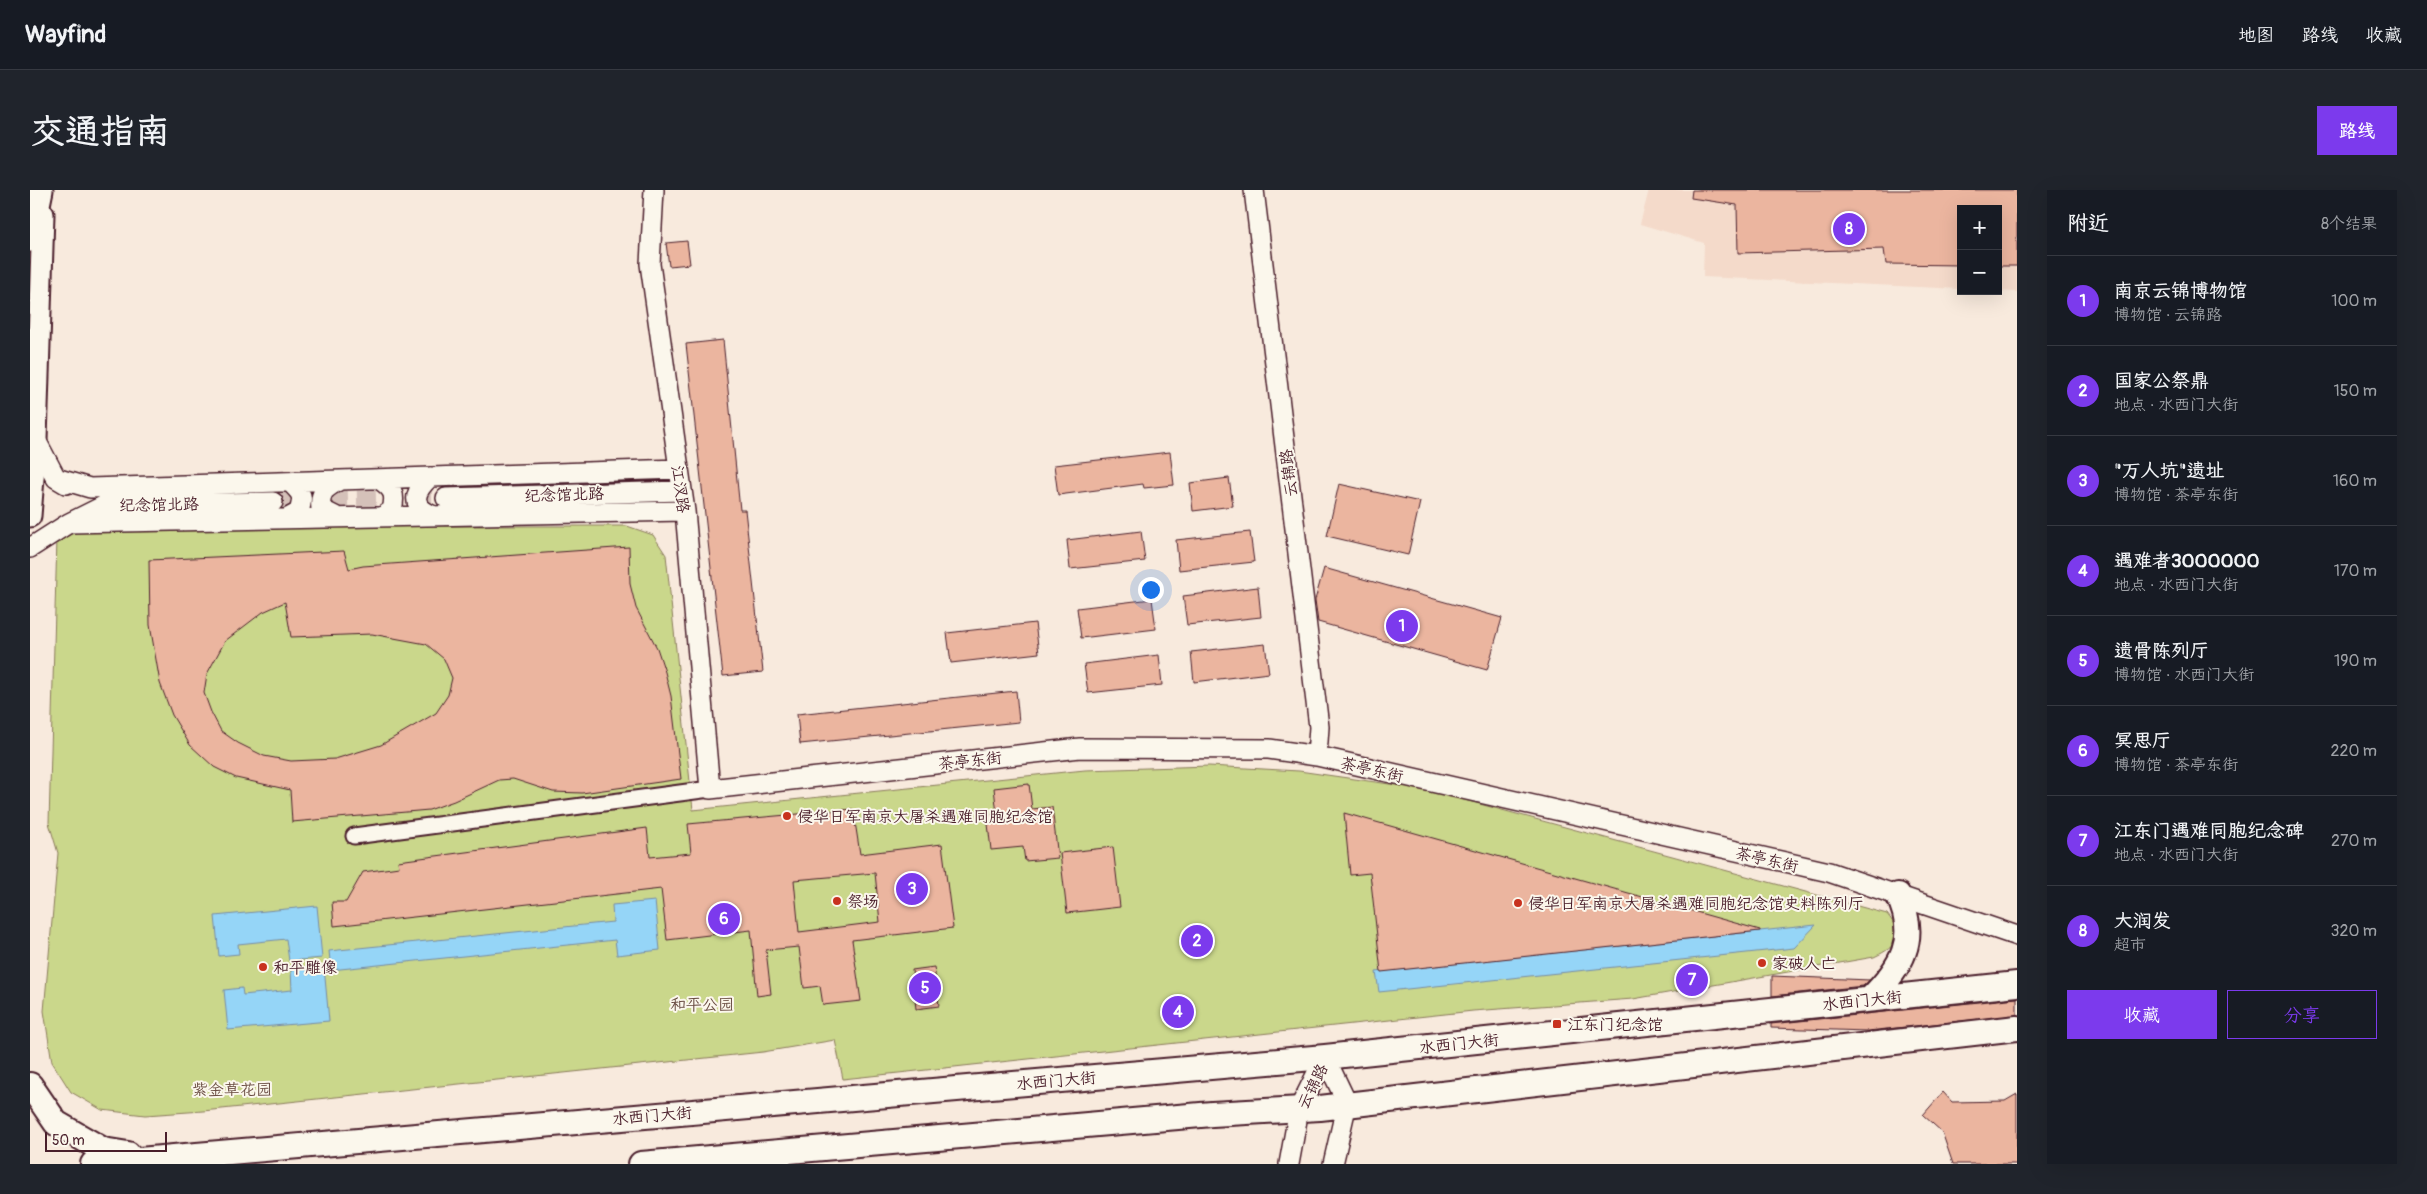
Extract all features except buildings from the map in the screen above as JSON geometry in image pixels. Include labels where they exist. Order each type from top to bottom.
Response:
[{"type":"highway","points":[[30,239],[42,190]]},
{"type":"main road","points":[[30,516],[36,440],[42,190]]},
{"type":"main road","points":[[1870,1000],[1894,973],[1905,952],[1908,933],[1906,911],[1898,895]]},
{"type":"main road","name":"水西门大街","points":[[93,1164],[1325,1057],[2017,984]]},
{"type":"main road","points":[[641,1164],[1202,1115],[1299,1109],[2017,1028]]},
{"type":"main road","points":[[30,1085],[56,1123],[103,1150],[152,1158]]},
{"type":"street","name":"江汊路","points":[[654,190],[650,264],[685,512],[710,789]]},
{"type":"street","name":"云锦路","points":[[1254,190],[1319,727],[1317,756]]},
{"type":"street","points":[[36,440],[56,478],[90,488],[679,469]]},
{"type":"street","points":[[430,477],[418,488],[417,496],[418,505],[424,512],[434,516]]},
{"type":"street","name":"纪念馆北路","points":[[56,478],[105,505]]},
{"type":"street","points":[[337,517],[321,509],[320,495],[324,488],[340,480]]},
{"type":"street","points":[[380,480],[392,488],[395,499],[392,510],[382,517]]},
{"type":"street","points":[[288,518],[298,512],[302,500],[300,492],[290,482]]},
{"type":"street","name":"纪念馆北路","points":[[446,498],[681,490]]},
{"type":"street","name":"纪念馆北路","points":[[30,548],[69,523],[105,505],[273,502]]},
{"type":"street","points":[[69,523],[685,512]]},
{"type":"street","name":"茶亭东街","points":[[710,789],[1080,748],[1270,749],[1317,756],[1829,872],[2017,936]]},
{"type":"street","points":[[354,836],[710,789]]},
{"type":"street","name":"云锦路","points":[[1325,1057],[1347,1103]]},
{"type":"street","name":"云锦路","points":[[1289,1164],[1299,1109],[1325,1057]]},
{"type":"street","points":[[1333,1164],[1347,1103]]},
{"type":"shaded area","points":[[1649,190],[2017,190],[2017,292],[2002,291],[2002,205],[1957,205],[1957,289],[1703,277],[1704,243],[1640,224]]},
{"type":"green space","name":"侵华日军南京大屠杀遇难同胞纪念馆","points":[[382,526],[627,526],[653,535],[666,555],[693,810],[1085,770],[1209,766],[1299,771],[1424,789],[1887,914],[1896,928],[1896,940],[1889,949],[1874,957],[1633,999],[1473,1011],[843,1079],[835,1040],[763,1052],[203,1111],[145,1115],[102,1110],[71,1092],[52,1062],[44,1011],[58,853],[49,823],[57,539],[78,532]]},
{"type":"water","points":[[655,901],[660,950],[617,955],[615,940],[331,970],[329,951],[613,922],[612,905]]},
{"type":"water","points":[[317,906],[322,958],[289,961],[286,939],[238,944],[239,954],[219,956],[215,916]]},
{"type":"water","points":[[1816,925],[1794,948],[1379,992],[1376,972]]},
{"type":"water","points":[[324,967],[329,1021],[228,1030],[224,990],[242,988],[243,995],[292,990],[291,970]]},
{"type":"tunnel","points":[[273,502],[446,498]]},
{"type":"place","name":"大润发","points":[[1849,229]]},
{"type":"place","name":"南京云锦博物馆","points":[[1402,626]]},
{"type":"place","name":"侵华日军南京大屠杀遇难同胞纪念馆","points":[[787,816]]},
{"type":"place","name":"\"万人坑\"遗址","points":[[912,889]]},
{"type":"place","name":"祭场","points":[[837,901]]},
{"type":"place","name":"侵华日军南京大屠杀遇难同胞纪念馆史料陈列厅","points":[[1518,903]]},
{"type":"place","name":"冥思厅","points":[[724,919]]},
{"type":"place","name":"国家公祭鼎","points":[[1197,941]]},
{"type":"place","name":"家破人亡","points":[[1762,963]]},
{"type":"place","name":"和平雕像","points":[[263,967]]},
{"type":"place","name":"江东门遇难同胞纪念碑","points":[[1692,980]]},
{"type":"place","name":"遗骨陈列厅","points":[[925,988]]},
{"type":"place","name":"遇难者3000000","points":[[1178,1012]]},
{"type":"place","name":"江东门纪念馆","points":[[1557,1024]]},
{"type":"park label","name":"和平公园","points":[[702,1004]]},
{"type":"park label","name":"紫金草花园","points":[[232,1089]]}]
